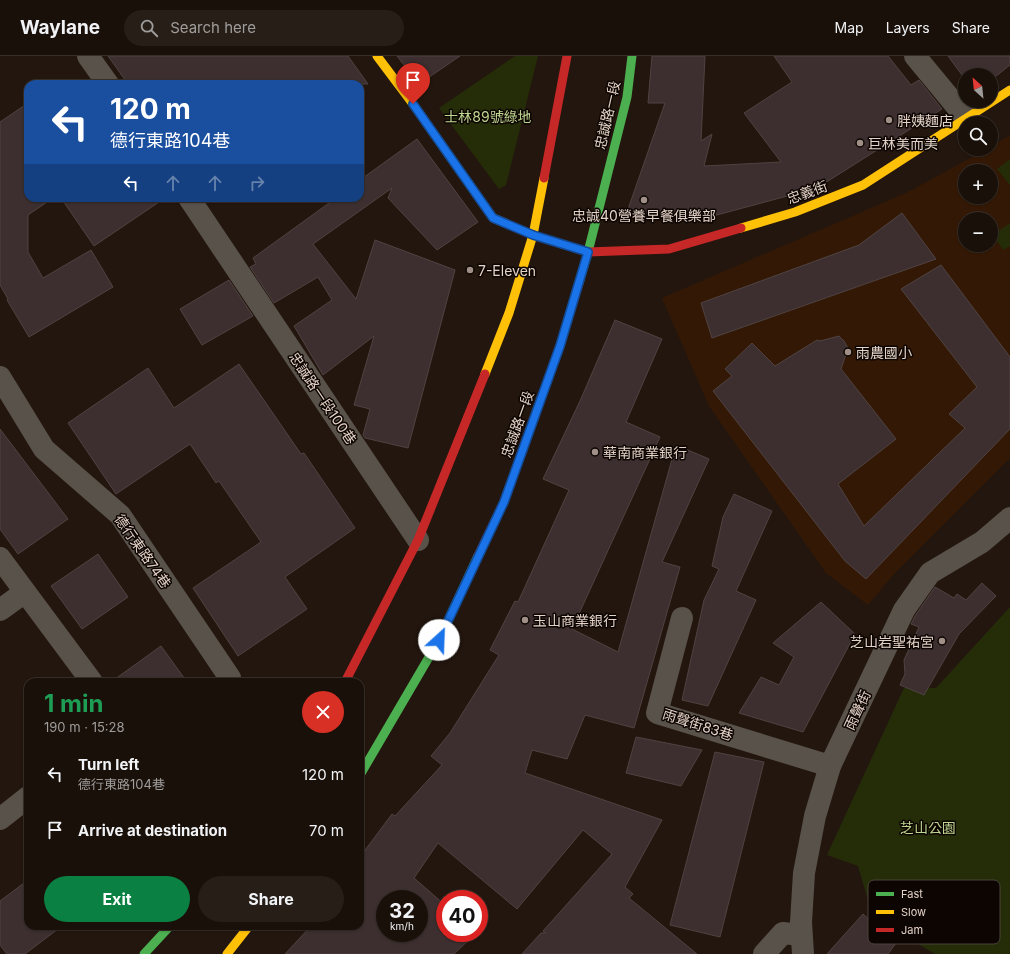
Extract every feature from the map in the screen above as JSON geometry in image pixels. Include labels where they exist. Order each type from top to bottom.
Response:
[{"type":"street","points":[[88,56],[105,80]]},
{"type":"street","name":"忠義街","points":[[377,56],[413,104],[493,218],[533,235],[588,252],[669,249],[795,212],[863,185],[958,125]]},
{"type":"street","points":[[347,678],[418,540],[509,313],[533,235],[567,56]]},
{"type":"street","name":"忠誠路一段","points":[[364,768],[439,640],[504,502],[560,346],[588,252],[627,97],[632,56]]},
{"type":"street","points":[[915,56],[965,116]]},
{"type":"street","name":"忠義街","points":[[971,116],[1010,90]]},
{"type":"street","name":"忠誠路一段100巷","points":[[192,202],[418,540]]},
{"type":"street","name":"德行東路74巷","points":[[3,382],[44,450],[120,515],[230,678]]},
{"type":"street","name":"雨聲街","points":[[802,944],[804,873],[815,816],[830,766],[904,610],[930,573],[982,542],[1010,518]]},
{"type":"street","points":[[0,558],[89,678]]},
{"type":"street","points":[[0,610],[25,592]]},
{"type":"street","name":"雨聲街83巷","points":[[682,618],[657,713],[830,766]]},
{"type":"street","points":[[0,819],[24,800]]},
{"type":"street","points":[[144,954],[166,930]]},
{"type":"street","points":[[227,954],[246,930]]},
{"type":"street","points":[[764,954],[783,933],[802,944]]},
{"type":"shaded area","name":"雨農國小","points":[[1010,135],[1010,458],[894,574],[868,605],[826,573],[709,406],[662,298],[908,192],[958,165],[958,204],[998,204],[998,164],[959,164],[974,156],[998,156],[998,143]]},
{"type":"green space","name":"士林89號綠地","points":[[515,56],[538,56],[506,185],[499,189],[439,108]]},
{"type":"green space","points":[[1010,159],[1010,185],[998,170],[998,168]]},
{"type":"green space","points":[[1010,223],[1010,246],[1003,250],[998,242],[998,231]]},
{"type":"green space","name":"芝山公園","points":[[1010,607],[1010,954],[935,954],[918,944],[1000,944],[1000,880],[868,880],[868,900],[858,866],[827,855],[904,688],[936,688]]},
{"type":"building","points":[[108,56],[348,56],[368,84],[364,84],[364,80],[125,80]]},
{"type":"building","points":[[397,56],[460,56],[419,84]]},
{"type":"building","points":[[652,56],[705,56],[701,141],[712,134],[704,166],[781,162],[744,113],[792,82],[774,56],[888,56],[911,85],[919,80],[942,109],[817,188],[702,219],[627,212],[665,103],[648,103]]},
{"type":"building","points":[[948,56],[1010,56],[1010,65],[998,74],[998,68],[958,68],[958,70]]},
{"type":"building","points":[[24,106],[24,202],[47,202],[28,215],[28,252],[43,278],[91,250],[113,287],[29,337],[0,285],[0,122]]},
{"type":"building","points":[[417,139],[478,222],[437,250],[388,198],[392,188],[313,244],[356,299],[375,240],[455,270],[408,448],[365,438],[363,435],[370,409],[354,405],[374,336],[323,375],[294,326],[332,300],[318,277],[274,303],[250,267],[256,264],[253,258],[330,202],[364,202],[364,177]]},
{"type":"building","points":[[64,202],[159,202],[94,246]]},
{"type":"building","points":[[902,213],[936,259],[712,338],[701,303],[859,245]]},
{"type":"building","points":[[941,265],[1010,357],[1010,429],[866,579],[845,561],[713,391],[732,376],[725,369],[752,343],[775,366],[817,340],[820,341],[839,336],[848,348],[841,369],[896,439],[838,484],[864,526],[965,428],[949,414],[977,387],[901,289]]},
{"type":"building","points":[[229,280],[253,316],[202,345],[180,309]]},
{"type":"building","points":[[615,320],[662,339],[626,422],[660,437],[572,629],[618,652],[676,445],[709,459],[662,562],[680,567],[634,728],[585,715],[567,759],[532,750],[525,773],[662,820],[625,887],[633,894],[629,898],[697,954],[522,954],[541,933],[546,933],[543,931],[612,854],[583,830],[517,909],[438,843],[414,878],[428,890],[376,890],[376,942],[428,942],[428,890],[436,897],[436,942],[467,942],[454,954],[285,954],[307,930],[364,930],[364,852],[392,814],[395,816],[442,765],[431,756],[450,733],[499,655],[490,650],[515,601],[518,602],[569,490],[543,479],[580,401]]},
{"type":"building","points":[[239,364],[301,454],[304,453],[355,528],[285,577],[307,609],[238,656],[193,588],[261,542],[219,481],[216,483],[190,444],[116,494],[68,423],[148,368],[174,408]]},
{"type":"building","points":[[0,429],[68,519],[18,554],[0,529]]},
{"type":"building","points":[[734,494],[772,511],[736,591],[756,600],[708,706],[682,700],[704,600],[719,569],[712,566],[723,517]]},
{"type":"building","points":[[98,554],[128,597],[82,629],[51,586]]},
{"type":"building","name":"芝山岩聖祐宮","points":[[982,583],[996,596],[959,634],[924,695],[900,685],[905,674],[904,660],[919,627],[911,624],[935,587],[954,598],[957,594],[966,600]]},
{"type":"building","points":[[821,602],[855,634],[803,732],[739,713],[761,677],[779,685],[794,657],[773,643]]},
{"type":"building","points":[[161,646],[184,678],[117,678]]},
{"type":"building","points":[[636,737],[702,750],[681,786],[626,773]]},
{"type":"building","points":[[715,752],[764,762],[720,937],[670,925]]},
{"type":"building","points":[[24,883],[24,930],[57,930],[25,954],[7,954],[0,945],[0,901]]},
{"type":"building","points":[[863,914],[868,918],[868,944],[895,944],[888,954],[827,954]]},
{"type":"traffic: fast","points":[[579,283],[627,97],[632,56]]},
{"type":"traffic: fast","points":[[364,768],[439,640],[478,556]]},
{"type":"traffic: fast","points":[[144,954],[166,930]]},
{"type":"traffic: slow","points":[[377,56],[413,104],[493,218],[505,223]]},
{"type":"traffic: slow","points":[[741,228],[795,212],[863,185],[1010,90]]},
{"type":"traffic: slow","points":[[485,374],[509,313],[533,235],[544,178]]},
{"type":"traffic: slow","points":[[227,954],[246,930]]},
{"type":"traffic: jam","points":[[544,178],[567,56]]},
{"type":"traffic: jam","points":[[505,223],[533,235],[588,252],[669,249],[741,228]]},
{"type":"traffic: jam","points":[[478,556],[504,502],[560,346],[579,283]]},
{"type":"traffic: jam","points":[[347,678],[418,540],[485,374]]},
{"type":"place","name":"胖姨麵店","points":[[889,120]]},
{"type":"place","name":"巨林美而美","points":[[860,143]]},
{"type":"place","name":"忠誠40營養早餐俱樂部","points":[[644,200]]},
{"type":"place","name":"7-Eleven","points":[[470,270]]},
{"type":"place","name":"雨農國小","points":[[848,352]]},
{"type":"place","name":"華南商業銀行","points":[[595,452]]},
{"type":"place","name":"玉山商業銀行","points":[[525,620]]},
{"type":"place","name":"芝山岩聖祐宮","points":[[942,641]]},
{"type":"route","points":[[413,104],[493,218],[533,235],[588,252],[560,346],[504,502],[439,640]]}]
